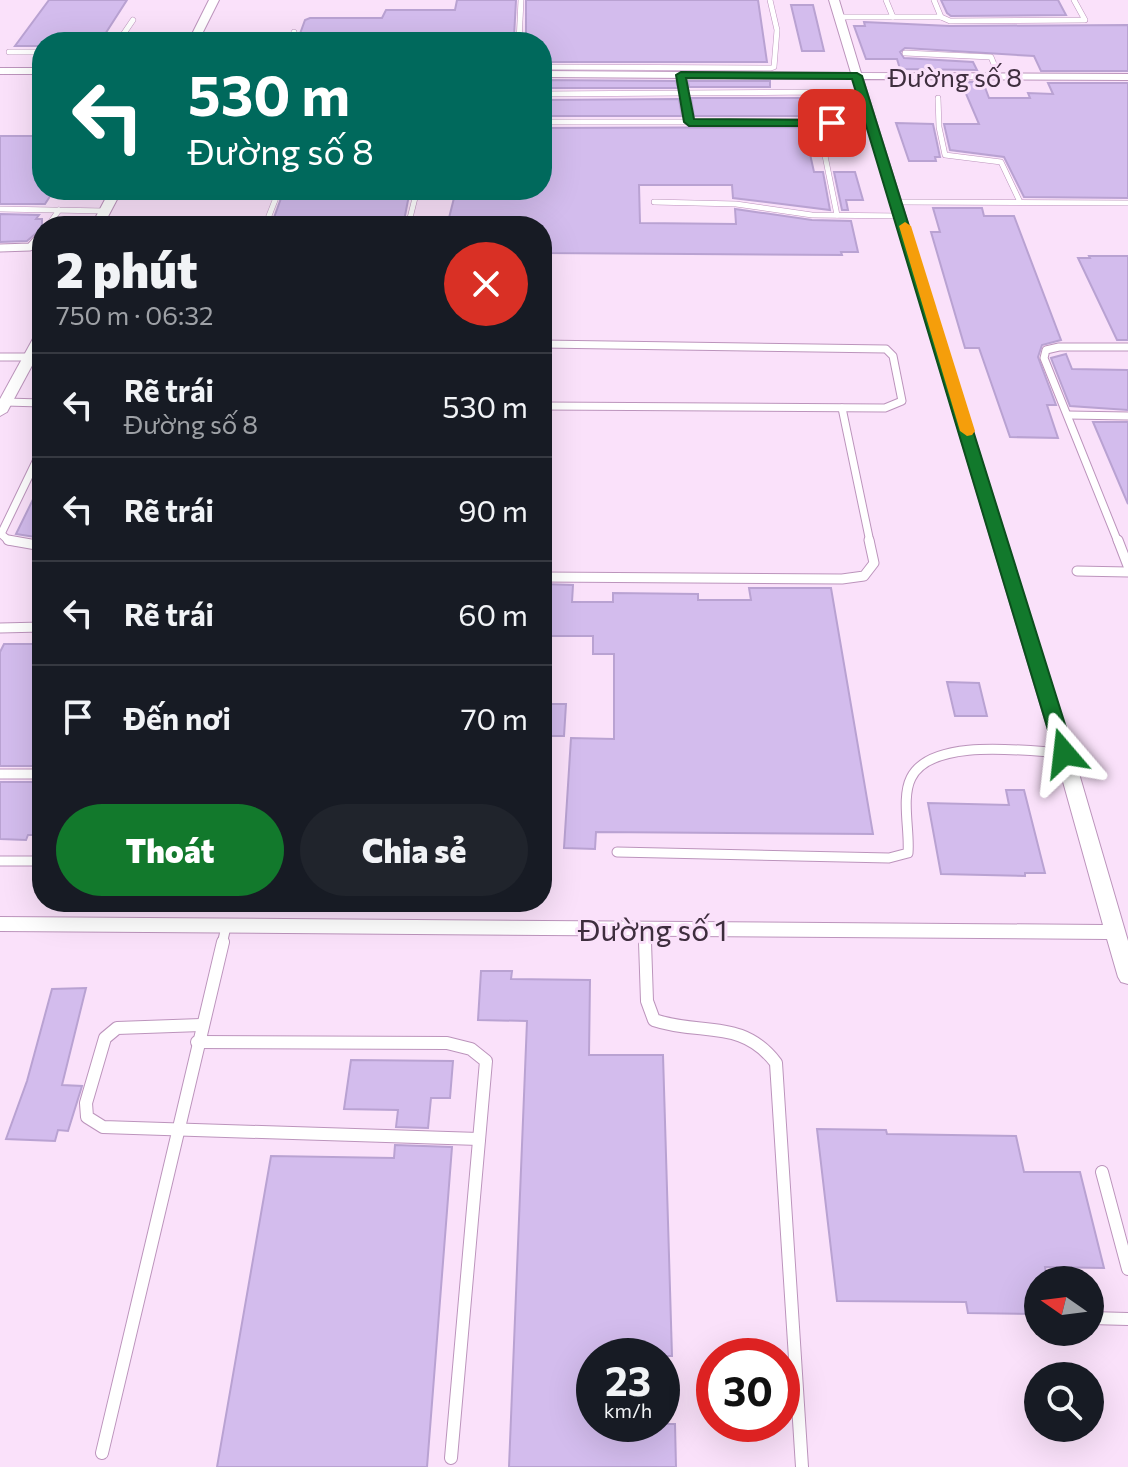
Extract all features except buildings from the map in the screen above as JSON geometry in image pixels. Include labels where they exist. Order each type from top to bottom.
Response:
[{"type":"street","points":[[198,32],[214,0]]},
{"type":"street","points":[[834,0],[1121,932],[1128,977]]},
{"type":"street","points":[[0,71],[32,71]]},
{"type":"street","name":"Đường số 8","points":[[552,74],[1128,77]]},
{"type":"street","points":[[102,216],[111,200]]},
{"type":"street","points":[[2,407],[31,357]]},
{"type":"street","name":"Đường số 1","points":[[0,924],[1121,932]]},
{"type":"lane","points":[[519,32],[521,0]]},
{"type":"lane","points":[[552,67],[771,68],[774,67],[777,30],[770,0]]},
{"type":"lane","points":[[886,0],[893,17]]},
{"type":"lane","points":[[934,0],[941,17]]},
{"type":"lane","points":[[839,17],[941,17],[950,21],[1085,20],[1074,0]]},
{"type":"lane","points":[[125,32],[133,20]]},
{"type":"lane","points":[[9,52],[32,52]]},
{"type":"lane","points":[[905,53],[991,57],[999,76]]},
{"type":"lane","points":[[681,75],[689,122]]},
{"type":"lane","points":[[552,94],[816,92],[828,96],[835,121],[552,122]]},
{"type":"lane","points":[[938,98],[939,127],[945,155],[1001,162],[1020,202]]},
{"type":"lane","points":[[820,131],[837,215]]},
{"type":"lane","points":[[654,202],[736,204],[784,212],[837,215],[1020,202],[1128,203]]},
{"type":"lane","points":[[0,209],[105,211]]},
{"type":"lane","points":[[55,216],[59,210]]},
{"type":"lane","points":[[0,248],[32,245]]},
{"type":"lane","points":[[552,344],[886,349],[893,356],[902,401],[885,408],[552,406]]},
{"type":"lane","points":[[1077,571],[1128,569],[1044,358],[1046,350],[1059,347],[1128,347]]},
{"type":"lane","points":[[0,357],[31,357]]},
{"type":"lane","points":[[2,407],[32,404]]},
{"type":"lane","points":[[552,577],[842,579],[864,576],[874,563],[842,408]]},
{"type":"lane","points":[[1068,415],[1128,416]]},
{"type":"lane","points":[[32,470],[1,534],[9,541],[32,544]]},
{"type":"lane","points":[[0,628],[32,627]]},
{"type":"lane","points":[[617,852],[889,858],[908,853],[910,780],[923,761],[952,751],[1064,753]]},
{"type":"lane","points":[[0,774],[32,774]]},
{"type":"lane","points":[[0,861],[32,861]]},
{"type":"lane","points":[[102,1453],[226,927]]},
{"type":"lane","points":[[644,927],[647,1001],[654,1020],[672,1028],[740,1032],[765,1044],[776,1063],[802,1467]]},
{"type":"lane","points":[[201,1025],[117,1028],[105,1038],[86,1103],[87,1117],[103,1127],[479,1139]]},
{"type":"lane","points":[[197,1042],[447,1043],[471,1049],[486,1061],[451,1458]]},
{"type":"lane","points":[[1102,1172],[1128,1269]]},
{"type":"lane","points":[[1104,1318],[1128,1319]]},
{"type":"slow traffic","points":[[905,226],[967,431]]},
{"type":"route","points":[[832,123],[689,122],[681,75],[857,76],[1064,753]]}]
